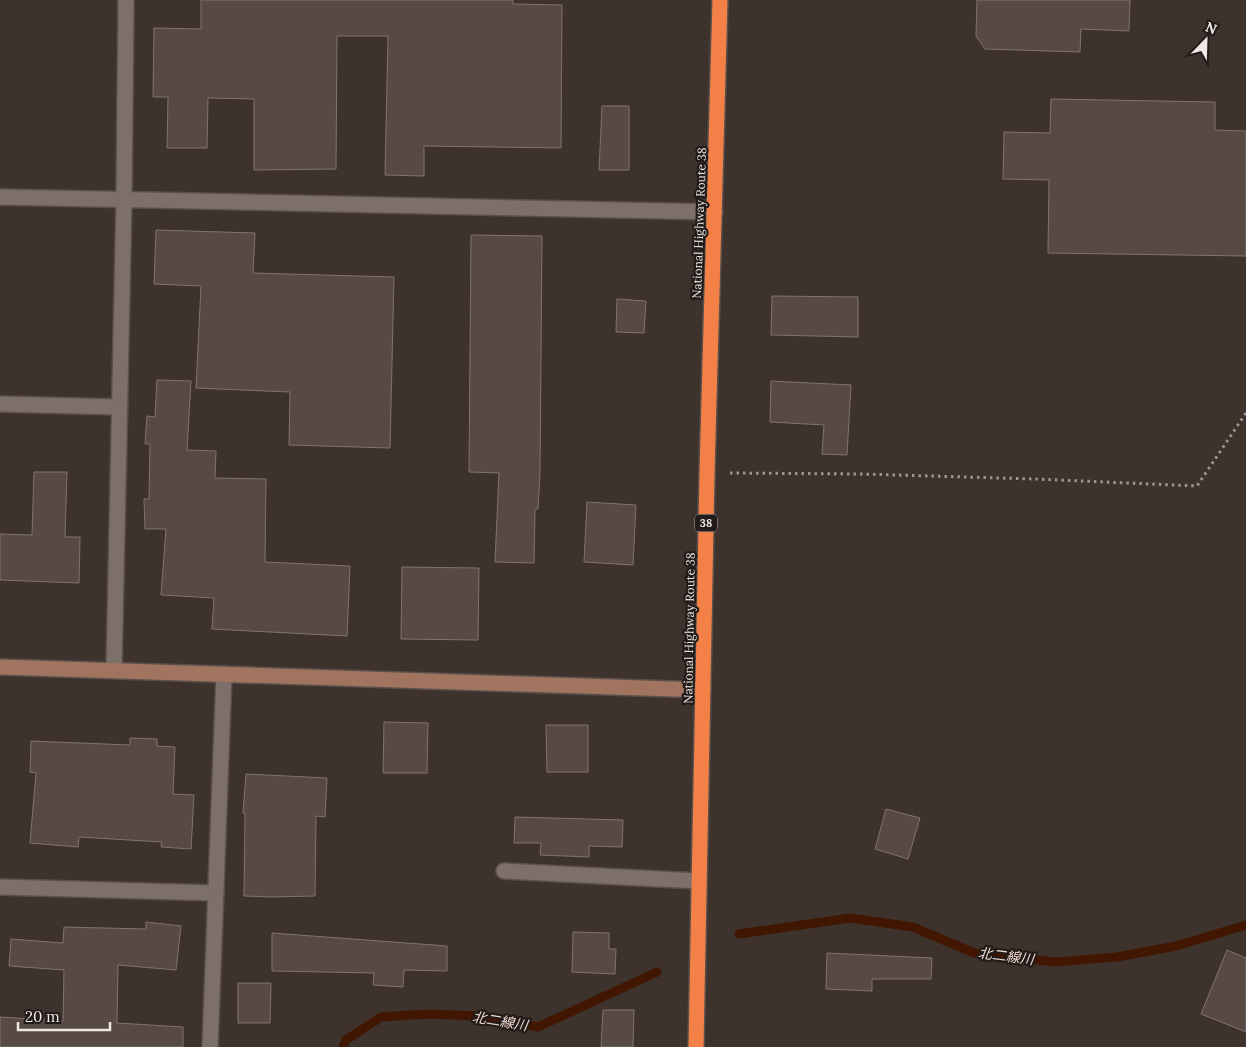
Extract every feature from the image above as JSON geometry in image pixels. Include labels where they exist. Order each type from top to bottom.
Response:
[{"type":"highway","name":"National Highway Route 38","points":[[696,1047],[707,473],[720,0]]},
{"type":"street","points":[[114,670],[124,199],[126,0]]},
{"type":"street","points":[[0,197],[715,212]]},
{"type":"street","points":[[0,404],[120,407]]},
{"type":"street","points":[[0,667],[703,690]]},
{"type":"street","points":[[210,1047],[224,674]]},
{"type":"street","points":[[504,871],[699,881]]},
{"type":"street","points":[[0,887],[216,892]]},
{"type":"path","points":[[707,473],[862,474],[1197,486],[1246,413]]},
{"type":"building","points":[[201,0],[513,0],[513,4],[562,5],[561,148],[424,146],[424,176],[385,175],[388,36],[337,36],[336,169],[254,170],[254,99],[208,98],[207,148],[167,148],[168,97],[153,97],[154,28],[201,29]]},
{"type":"building","points":[[977,0],[1130,0],[1129,31],[1081,29],[1080,52],[985,49],[976,36]]},
{"type":"building","points":[[1051,99],[1215,102],[1215,130],[1246,131],[1246,256],[1048,253],[1049,180],[1003,179],[1004,132],[1050,133]]},
{"type":"building","points":[[602,106],[629,106],[629,170],[599,170]]},
{"type":"building","points":[[156,230],[255,233],[253,273],[394,277],[390,448],[289,445],[290,392],[196,388],[201,286],[154,284]]},
{"type":"building","points":[[471,235],[542,236],[540,473],[538,509],[535,509],[534,563],[495,562],[499,473],[469,472]]},
{"type":"building","points":[[772,296],[858,297],[858,337],[771,335]]},
{"type":"building","points":[[617,299],[646,301],[644,333],[616,332]]},
{"type":"building","points":[[157,380],[191,381],[187,450],[216,451],[215,478],[266,479],[265,562],[350,566],[347,636],[212,629],[214,598],[161,595],[166,529],[145,529],[144,499],[149,499],[150,444],[145,444],[147,416],[155,417]]},
{"type":"building","points":[[771,381],[851,385],[847,455],[822,454],[824,425],[770,422]]},
{"type":"building","points":[[34,472],[67,472],[65,537],[80,537],[79,583],[0,580],[0,534],[32,535]]},
{"type":"building","points":[[587,502],[636,505],[633,565],[584,562]]},
{"type":"building","points":[[402,567],[479,568],[478,640],[401,639]]},
{"type":"building","points":[[384,722],[428,723],[427,773],[383,773]]},
{"type":"building","points":[[546,725],[588,725],[588,772],[547,772]]},
{"type":"building","points":[[130,738],[157,739],[157,746],[175,747],[173,794],[194,795],[191,849],[161,847],[162,842],[79,837],[78,847],[30,843],[36,773],[30,772],[31,741],[130,745]]},
{"type":"building","points":[[246,774],[327,778],[325,817],[316,816],[315,896],[244,896],[245,813],[243,813]]},
{"type":"building","points":[[886,809],[920,818],[908,859],[875,849]]},
{"type":"building","points":[[515,817],[623,820],[622,847],[589,846],[589,857],[540,855],[541,843],[514,843]]},
{"type":"building","points":[[146,922],[181,926],[176,970],[118,965],[117,1023],[183,1027],[183,1047],[0,1047],[0,1017],[63,1021],[64,970],[9,966],[11,939],[63,943],[64,927],[146,929]]},
{"type":"building","points":[[573,932],[609,933],[609,949],[616,949],[615,974],[572,972]]},
{"type":"building","points":[[272,933],[447,946],[447,971],[404,970],[403,987],[373,985],[374,973],[272,971]]},
{"type":"building","points":[[1227,950],[1246,958],[1246,1032],[1201,1014]]},
{"type":"building","points":[[827,953],[932,958],[931,979],[872,979],[872,991],[826,989]]},
{"type":"building","points":[[238,983],[271,983],[270,1023],[238,1023]]},
{"type":"building","points":[[603,1010],[634,1010],[633,1047],[601,1047]]},
{"type":"waterway","name":"北二線川","points":[[739,934],[850,918],[913,927],[974,953],[1055,962],[1117,957],[1176,946],[1246,925]]},
{"type":"waterway","name":"北二線川","points":[[343,1047],[346,1040],[381,1017],[427,1014],[480,1016],[538,1027],[657,972]]}]
